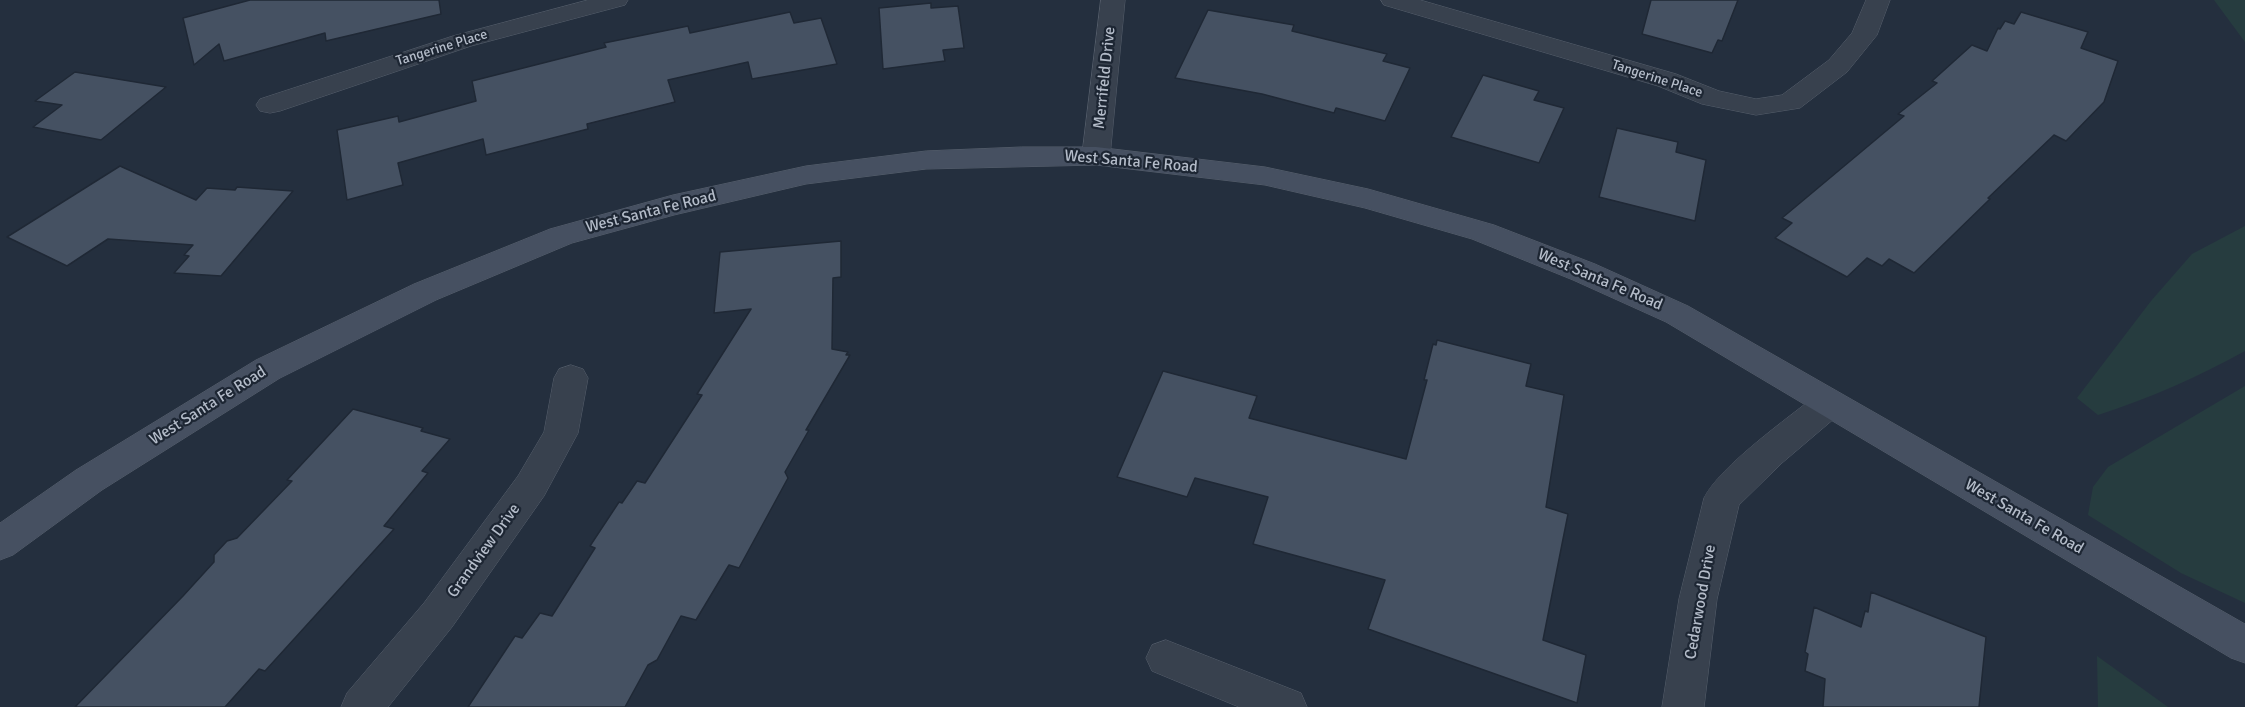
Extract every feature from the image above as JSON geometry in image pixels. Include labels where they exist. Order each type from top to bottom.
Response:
[{"type":"street","name":"Tangerine Place","points":[[270,105],[462,41],[616,0]]},
{"type":"street","name":"Merrifeld Drive","points":[[1096,156],[1113,0]]},
{"type":"street","name":"Tangerine Place","points":[[1393,0],[1667,80],[1712,98],[1756,107],[1790,102],[1838,66],[1864,35],[1878,0]]},
{"type":"street","name":"West Santa Fe Road","points":[[0,544],[89,480],[268,369],[425,292],[561,236],[673,205],[806,175],[926,160],[1096,156],[1265,176],[1368,199],[1483,232],[1584,272],[1677,314],[2243,645]]},
{"type":"street","name":"Grandview Drive","points":[[362,707],[438,615],[531,486],[561,433],[571,378]]},
{"type":"street","name":"Cedarwood Drive","points":[[1683,707],[1698,599],[1722,498],[1769,453],[1830,403]]},
{"type":"street","points":[[1166,658],[1286,707]]},
{"type":"green space","points":[[2214,0],[2245,0],[2245,42]]},
{"type":"green space","points":[[2245,226],[2245,351],[2210,370],[2098,415],[2077,398],[2151,301],[2192,254]]},
{"type":"green space","points":[[2245,386],[2245,603],[2181,573],[2088,515],[2093,487],[2108,467]]},
{"type":"green space","points":[[2097,656],[2168,707],[2098,707]]},
{"type":"building","points":[[250,0],[439,0],[441,14],[326,41],[325,33],[224,61],[219,44],[194,65],[183,18]]},
{"type":"building","points":[[1651,0],[1738,0],[1722,41],[1718,40],[1712,53],[1642,34]]},
{"type":"building","points":[[931,3],[931,8],[958,6],[964,48],[943,50],[945,61],[883,69],[879,8]]},
{"type":"building","points":[[1208,10],[1294,25],[1292,31],[1387,54],[1383,61],[1410,68],[1385,121],[1336,108],[1334,113],[1262,94],[1175,78]]},
{"type":"building","points":[[790,12],[794,23],[821,18],[837,64],[752,79],[748,62],[668,80],[675,102],[587,124],[588,129],[486,155],[483,139],[398,163],[403,185],[347,200],[337,130],[398,116],[399,122],[476,101],[472,81],[606,47],[604,43],[688,26],[690,33]]},
{"type":"building","points":[[2021,12],[2088,32],[2081,48],[2118,61],[2104,102],[2066,141],[2054,135],[1914,273],[1889,259],[1882,266],[1867,258],[1847,277],[1775,238],[1792,223],[1782,218],[1904,116],[1898,114],[1937,83],[1932,81],[1972,45],[1987,51],[1998,28],[2000,29],[2005,21],[2014,24]]},
{"type":"building","points":[[75,72],[166,87],[101,140],[33,127],[62,105],[35,101]]},
{"type":"building","points":[[1483,75],[1539,91],[1534,100],[1564,108],[1539,163],[1451,137]]},
{"type":"building","points":[[1617,128],[1678,142],[1676,152],[1706,160],[1695,221],[1599,197]]},
{"type":"building","points":[[120,166],[196,200],[207,188],[235,190],[237,187],[293,191],[221,276],[174,273],[189,256],[184,255],[193,245],[108,239],[67,266],[7,237]]},
{"type":"building","points":[[841,241],[841,277],[833,278],[832,349],[848,352],[846,355],[850,355],[806,430],[809,430],[785,472],[788,478],[739,568],[729,565],[696,620],[681,616],[657,660],[648,665],[625,707],[468,707],[515,636],[522,638],[540,613],[552,616],[595,548],[590,546],[619,502],[622,503],[637,481],[645,483],[702,395],[697,394],[751,309],[714,313],[720,252]]},
{"type":"building","points":[[1437,340],[1531,364],[1526,386],[1564,395],[1546,507],[1568,514],[1543,640],[1586,655],[1577,703],[1368,629],[1385,580],[1253,544],[1268,497],[1195,478],[1187,497],[1117,477],[1163,371],[1257,396],[1249,418],[1406,459],[1427,380],[1424,380],[1433,344],[1436,345]]},
{"type":"building","points":[[353,409],[423,428],[421,431],[450,439],[422,471],[428,473],[384,526],[394,529],[265,671],[259,669],[225,707],[75,707],[183,596],[214,562],[214,555],[227,541],[237,538],[292,481],[287,480]]},
{"type":"building","points":[[1871,592],[1986,637],[1979,707],[1823,707],[1825,679],[1805,671],[1808,654],[1805,652],[1814,607],[1861,627],[1865,611],[1868,612]]}]
